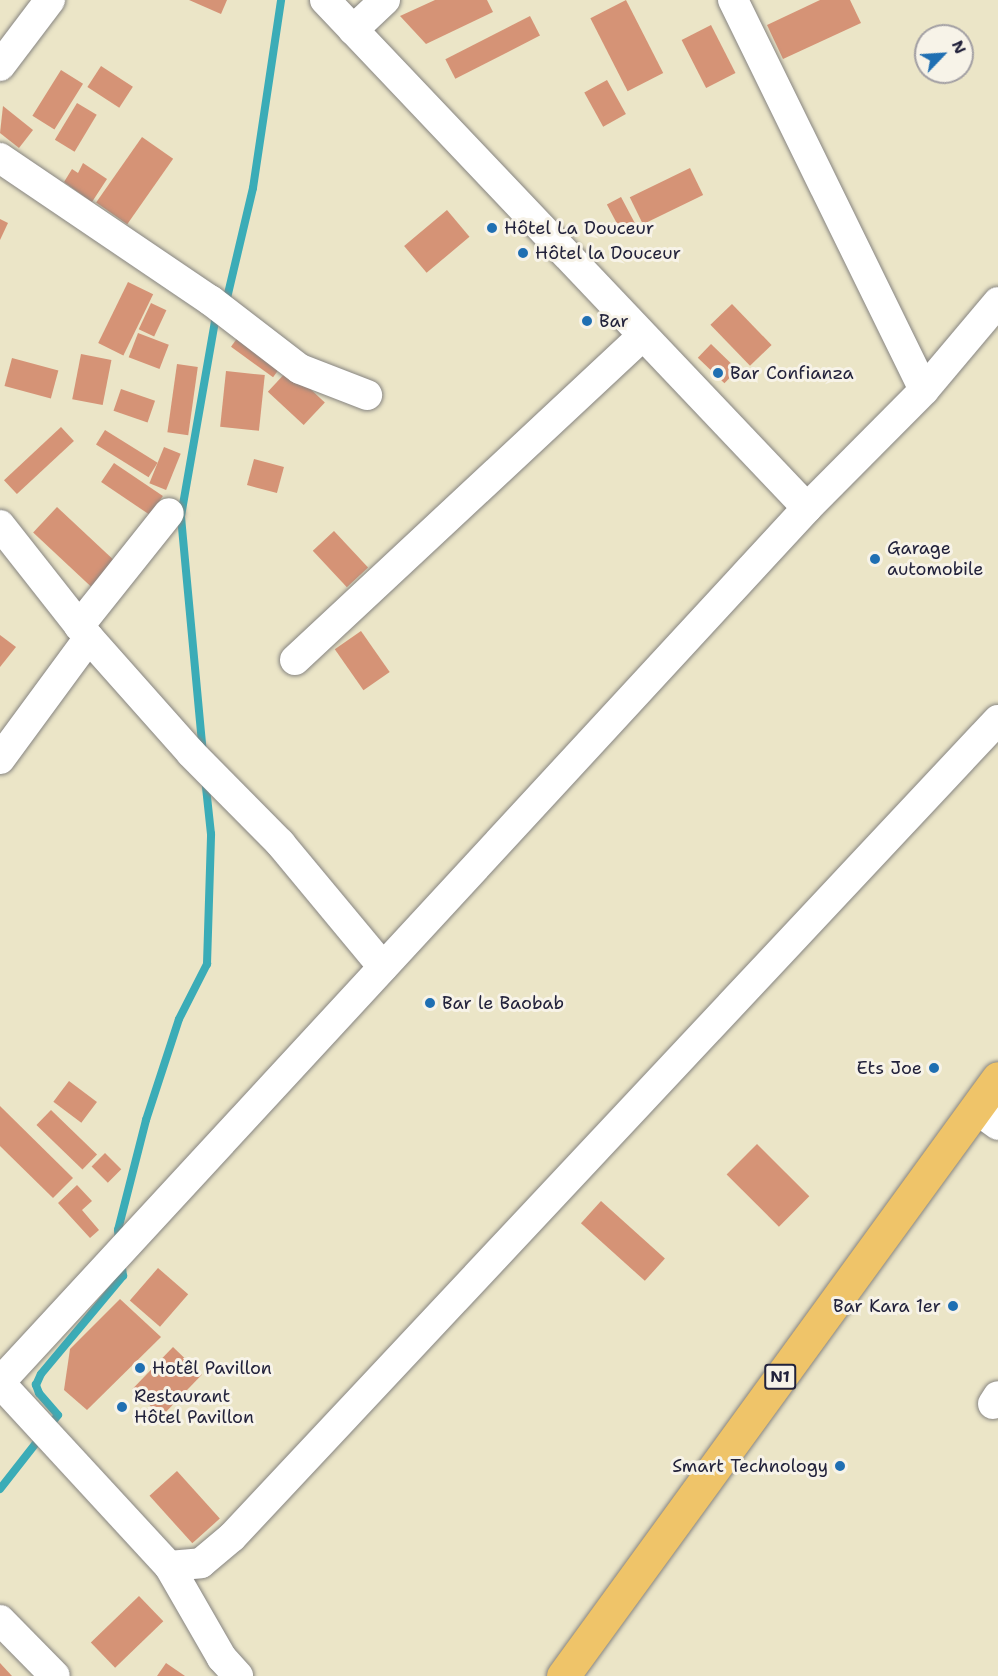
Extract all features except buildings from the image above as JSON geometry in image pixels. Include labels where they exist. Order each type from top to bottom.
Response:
[{"type":"highway","name":"N1","points":[[563,1676],[987,1117],[998,1078]]},
{"type":"street","points":[[0,66],[50,0]]},
{"type":"street","points":[[325,0],[807,508]]},
{"type":"street","points":[[353,30],[385,0]]},
{"type":"street","points":[[733,0],[924,390]]},
{"type":"street","points":[[0,158],[210,300],[300,369],[367,395]]},
{"type":"street","points":[[238,1676],[222,1658],[169,1566],[0,1382],[807,508],[924,390],[998,302]]},
{"type":"street","points":[[295,660],[642,336]]},
{"type":"street","points":[[0,759],[84,632],[169,513]]},
{"type":"street","points":[[0,525],[84,632],[191,753],[214,772],[280,843],[383,967]]},
{"type":"street","points":[[169,1566],[201,1563],[232,1537],[998,720]]},
{"type":"street","points":[[0,1620],[55,1676]]},
{"type":"waterway","points":[[203,754],[181,516],[215,321],[227,298],[253,188],[281,0]]},
{"type":"waterway","points":[[119,1241],[118,1230],[146,1120],[179,1019],[207,964],[211,834],[205,778]]},
{"type":"waterway","points":[[0,1489],[58,1415],[39,1393],[36,1385],[41,1374],[123,1276],[121,1260]]},
{"type":"place","name":"Hôtel La Douceur","points":[[492,228]]},
{"type":"place","name":"Hôtel la Douceur","points":[[523,253]]},
{"type":"place","name":"Bar","points":[[587,321]]},
{"type":"place","name":"Bar Confianza","points":[[718,373]]},
{"type":"place","name":"Garage automobile","points":[[875,559]]},
{"type":"place","name":"Bar le Baobab","points":[[430,1003]]},
{"type":"place","name":"Ets Joe","points":[[934,1068]]},
{"type":"place","name":"Bar Kara 1er","points":[[953,1306]]},
{"type":"place","name":"Hotêl Pavillon","points":[[140,1368]]},
{"type":"place","name":"Restaurant Hôtel Pavillon","points":[[122,1407]]},
{"type":"place","name":"Smart Technology","points":[[840,1466]]}]
